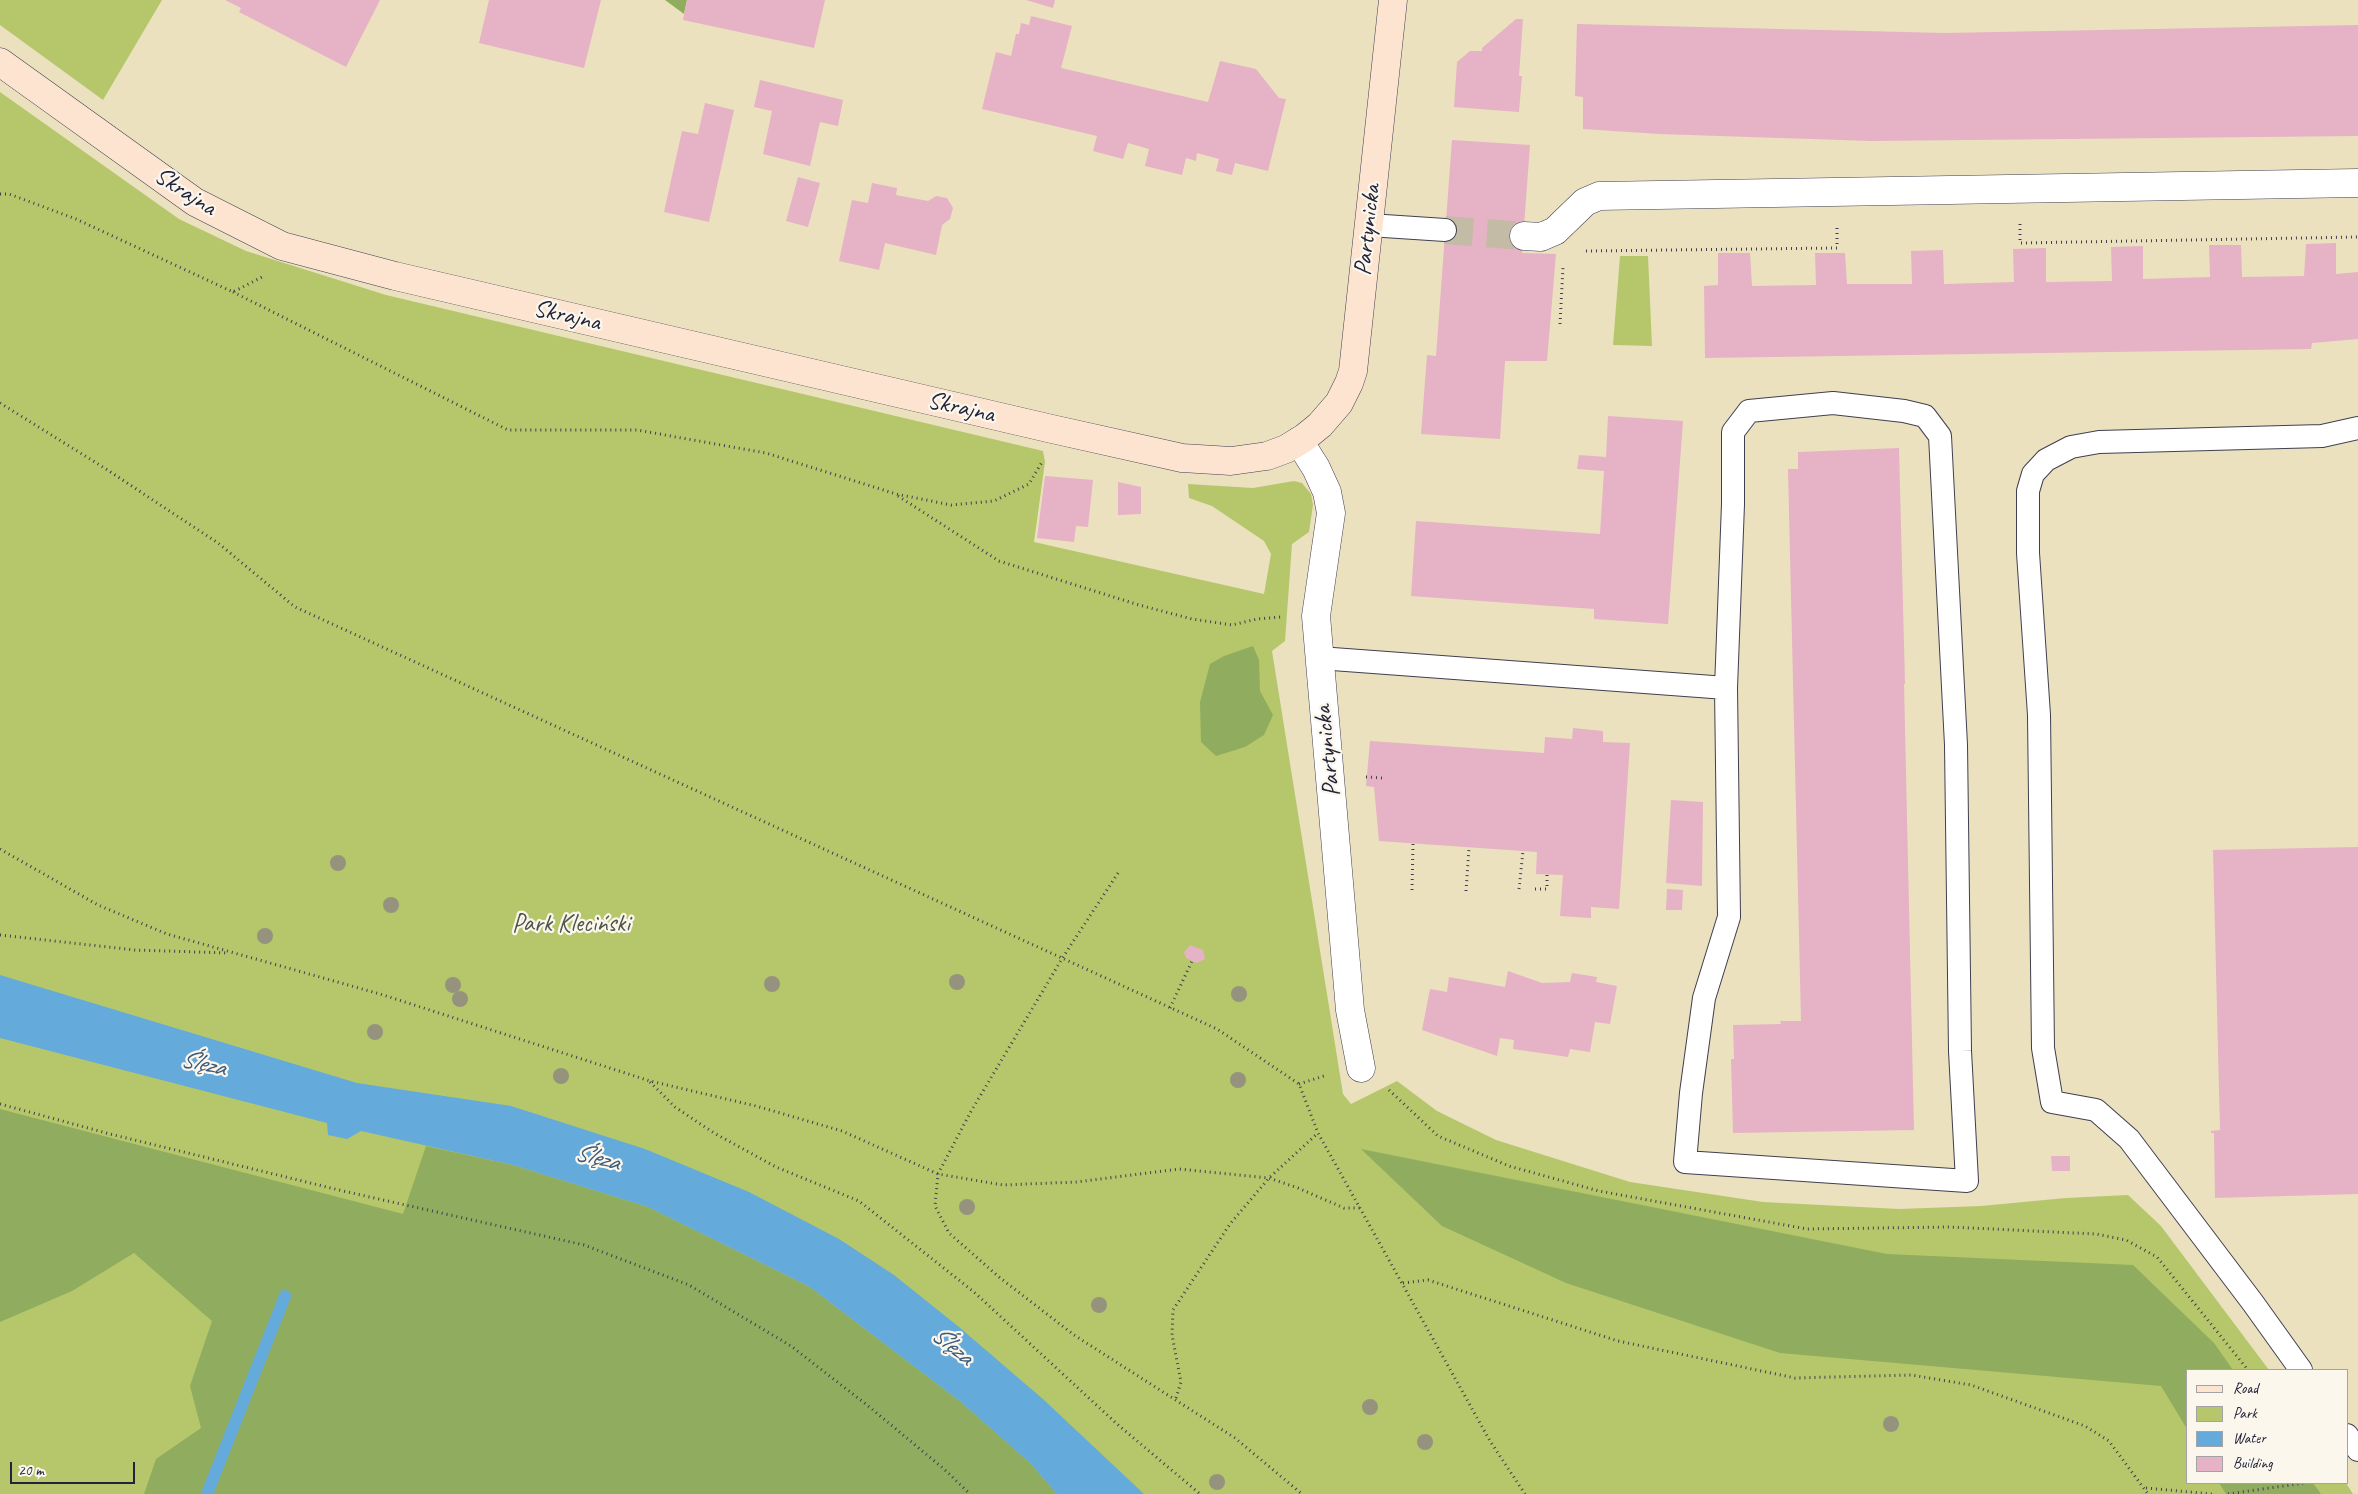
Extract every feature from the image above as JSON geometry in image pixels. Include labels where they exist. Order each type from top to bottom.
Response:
[{"type":"street","name":"Partynicka","points":[[1182,458],[1205,461],[1247,460],[1267,456],[1299,441],[1320,425],[1339,402],[1350,383],[1353,371],[1392,0]]},
{"type":"street","name":"Skrajna","points":[[0,62],[195,202],[282,246],[394,276],[1182,458]]},
{"type":"street","points":[[1524,236],[1563,241],[1585,202],[1599,196],[2358,183]]},
{"type":"street","name":"Partynicka","points":[[1299,441],[1316,468],[1327,492],[1330,513],[1316,616],[1350,1010],[1361,1068]]},
{"type":"lane","points":[[1368,225],[1445,230]]},
{"type":"lane","points":[[1833,403],[1904,411],[1925,416],[1940,436],[1956,745],[1960,1051],[1968,1181],[1685,1162],[1691,1093],[1704,998],[1729,917],[1726,688],[1733,504],[1733,432],[1749,411],[1833,403]]},
{"type":"lane","points":[[2300,1369],[2129,1140],[2096,1110],[2052,1102],[2043,1048],[2039,715],[2028,554],[2028,492],[2033,474],[2046,460],[2072,447],[2099,442],[2322,436],[2358,428]]},
{"type":"lane","points":[[1319,658],[1726,688]]},
{"type":"path","points":[[0,194],[9,194],[76,219],[233,292],[508,430],[637,430],[766,453],[896,494],[951,505],[994,501],[1029,484],[1043,460],[1052,429]]},
{"type":"path","points":[[1560,324],[1563,241],[1837,248],[1837,225]]},
{"type":"path","points":[[2020,237],[2020,243],[2358,237]]},
{"type":"path","points":[[233,292],[262,278],[282,246]]},
{"type":"path","points":[[0,403],[218,542],[295,607],[1217,1029],[1299,1084],[1318,1133],[1490,1441],[1524,1494]]},
{"type":"path","points":[[896,494],[999,561],[1139,605],[1192,619],[1232,625],[1257,619],[1316,616]]},
{"type":"path","points":[[1412,890],[1414,844]]},
{"type":"path","points":[[1466,891],[1468,848]]},
{"type":"path","points":[[0,849],[98,906],[167,934],[380,994],[650,1082],[756,1106],[842,1131],[938,1174],[1003,1185],[1076,1182],[1179,1169],[1268,1178],[1298,1188],[1344,1208],[1361,1208]]},
{"type":"path","points":[[1519,889],[1523,851]]},
{"type":"path","points":[[1118,873],[1063,957],[970,1113],[938,1174],[935,1206],[949,1233],[999,1277],[1074,1335],[1176,1398],[1235,1438],[1302,1494]]},
{"type":"path","points":[[1535,889],[1547,889],[1547,874]]},
{"type":"path","points":[[0,935],[135,950],[235,954]]},
{"type":"path","points":[[1170,1008],[1192,961]]},
{"type":"path","points":[[1299,1084],[1335,1073],[1361,1068],[1385,1086],[1438,1136],[1509,1166],[1599,1191],[1807,1229],[1950,1227],[2096,1234],[2126,1240],[2157,1256],[2247,1369]]},
{"type":"path","points":[[650,1082],[676,1107],[714,1133],[776,1167],[859,1201],[974,1292],[1117,1424],[1200,1494]]},
{"type":"path","points":[[0,1104],[110,1134],[343,1191],[584,1245],[689,1285],[791,1346],[874,1411],[970,1494]]},
{"type":"path","points":[[1176,1398],[1181,1382],[1172,1335],[1173,1310],[1230,1224],[1268,1178],[1318,1133]]},
{"type":"path","points":[[1403,1283],[1428,1280],[1618,1341],[1794,1378],[1911,1375],[1971,1385],[2085,1426],[2109,1441],[2148,1494]]},
{"type":"path","points":[[2228,1494],[2297,1484]]},
{"type":"path","points":[[2145,1488],[2212,1494]]},
{"type":"green space","points":[[0,0],[162,0],[103,100],[0,25]]},
{"type":"green space","points":[[665,0],[687,0],[684,14]]},
{"type":"green space","name":"Park Kleciński","points":[[0,92],[179,219],[246,251],[386,295],[1043,451],[1045,462],[1034,542],[1264,594],[1271,554],[1264,541],[1212,506],[1189,498],[1188,484],[1253,488],[1294,481],[1302,483],[1311,494],[1313,505],[1309,532],[1292,544],[1285,641],[1272,651],[1343,1094],[1351,1104],[1397,1081],[1437,1111],[1496,1140],[1630,1182],[1763,1202],[1899,1209],[1981,1206],[2066,1198],[2128,1195],[2161,1226],[2268,1369],[2186,1369],[2186,1484],[2347,1484],[2353,1494],[0,1494]]},
{"type":"green space","points":[[1620,256],[1648,256],[1652,346],[1613,345]]},
{"type":"green space","points":[[1253,646],[1259,660],[1260,691],[1273,715],[1264,735],[1245,747],[1216,756],[1201,742],[1200,702],[1210,664],[1224,656]]},
{"type":"green space","points":[[0,1109],[403,1214],[426,1146],[513,1165],[648,1207],[810,1287],[962,1403],[1030,1463],[1057,1494],[144,1494],[156,1459],[201,1428],[190,1386],[212,1321],[134,1253],[72,1291],[0,1322]]},
{"type":"green space","points":[[1361,1149],[1887,1254],[2133,1265],[2214,1343],[2232,1369],[2186,1369],[2186,1427],[2161,1386],[1780,1353],[1566,1283],[1442,1226]]},
{"type":"green space","points":[[2220,1484],[2314,1484],[2321,1494],[2226,1494]]},
{"type":"water","name":"Ślęza","points":[[0,975],[357,1083],[511,1106],[645,1149],[749,1192],[839,1239],[894,1275],[959,1327],[1044,1400],[1144,1494],[1057,1494],[1030,1463],[962,1403],[810,1287],[648,1207],[513,1165],[361,1131],[347,1139],[328,1135],[327,1123],[0,1038]]},
{"type":"building","points":[[225,0],[380,0],[346,67],[239,12],[241,8]]},
{"type":"building","points":[[489,0],[601,0],[584,68],[479,43]]},
{"type":"building","points":[[687,0],[825,0],[814,48],[683,20]]},
{"type":"building","points":[[1026,0],[1055,0],[1053,8]]},
{"type":"building","points":[[1031,16],[1072,26],[1061,68],[1208,102],[1220,61],[1256,69],[1279,98],[1286,99],[1268,171],[1235,163],[1232,175],[1216,171],[1219,159],[1197,153],[1196,161],[1186,158],[1182,175],[1145,166],[1149,149],[1128,143],[1123,159],[1093,151],[1097,136],[982,109],[996,52],[1011,56],[1016,34],[1019,34],[1021,23],[1029,25]]},
{"type":"building","points":[[1516,19],[1523,19],[1519,76],[1522,76],[1519,112],[1454,107],[1457,62],[1470,51],[1482,51],[1482,48]]},
{"type":"building","points":[[1577,24],[1945,33],[2358,25],[2358,136],[1871,141],[1659,134],[1583,129],[1583,97],[1575,96]]},
{"type":"building","points":[[760,80],[843,100],[838,126],[820,122],[810,166],[763,154],[772,111],[754,107]]},
{"type":"building","points":[[705,103],[734,110],[709,222],[664,212],[682,131],[698,134]]},
{"type":"building","points":[[1452,140],[1530,145],[1522,253],[1556,254],[1547,361],[1505,361],[1500,439],[1421,434],[1427,355],[1436,356]]},
{"type":"building","points":[[798,177],[820,183],[808,227],[786,221]]},
{"type":"building","points":[[872,183],[897,188],[896,195],[928,201],[936,196],[947,198],[953,208],[950,219],[942,225],[936,255],[885,243],[879,270],[839,261],[852,200],[868,203]]},
{"type":"building","points":[[2336,243],[2336,274],[2358,272],[2358,339],[2312,343],[2311,349],[1705,358],[1704,286],[1718,285],[1718,253],[1750,253],[1752,286],[1816,285],[1815,253],[1845,253],[1847,284],[1912,284],[1911,251],[1943,250],[1944,284],[2014,282],[2013,249],[2046,248],[2046,282],[2112,281],[2111,247],[2143,246],[2143,279],[2210,277],[2209,245],[2241,245],[2242,277],[2304,276],[2306,244]]},
{"type":"building","points":[[1608,416],[1683,421],[1668,624],[1594,619],[1594,609],[1411,596],[1416,521],[1600,534],[1604,471],[1577,469],[1579,455],[1606,457]]},
{"type":"building","points":[[1899,448],[1914,1130],[1733,1133],[1731,1059],[1734,1059],[1733,1025],[1781,1024],[1780,1021],[1801,1021],[1788,469],[1798,469],[1798,452]]},
{"type":"building","points":[[1045,476],[1093,480],[1088,527],[1076,526],[1074,542],[1037,538]]},
{"type":"building","points":[[1118,482],[1141,487],[1141,514],[1118,515]]},
{"type":"building","points":[[1573,728],[1603,731],[1603,742],[1630,743],[1619,909],[1591,907],[1591,918],[1560,916],[1563,875],[1536,874],[1537,852],[1379,841],[1374,787],[1366,786],[1370,741],[1544,753],[1545,737],[1572,739]]},
{"type":"building","points":[[1671,800],[1703,802],[1702,886],[1666,883]]},
{"type":"building","points":[[2358,847],[2358,1194],[2215,1198],[2214,1133],[2211,1133],[2211,1131],[2220,1130],[2213,850]]},
{"type":"building","points":[[1667,889],[1683,890],[1682,910],[1666,910]]},
{"type":"building","points":[[1190,945],[1203,950],[1205,959],[1197,963],[1186,958],[1184,952]]},
{"type":"building","points":[[1508,971],[1542,983],[1570,982],[1572,973],[1597,977],[1596,982],[1617,986],[1610,1024],[1595,1022],[1590,1052],[1570,1049],[1568,1057],[1513,1049],[1514,1040],[1500,1038],[1497,1056],[1422,1030],[1430,989],[1447,992],[1449,977],[1505,987]]},
{"type":"building","points":[[2051,1156],[2070,1156],[2070,1171],[2052,1171]]},
{"type":"waterway","points":[[207,1494],[285,1296]]},
{"type":"tunnel","points":[[1445,230],[1524,236]]}]
